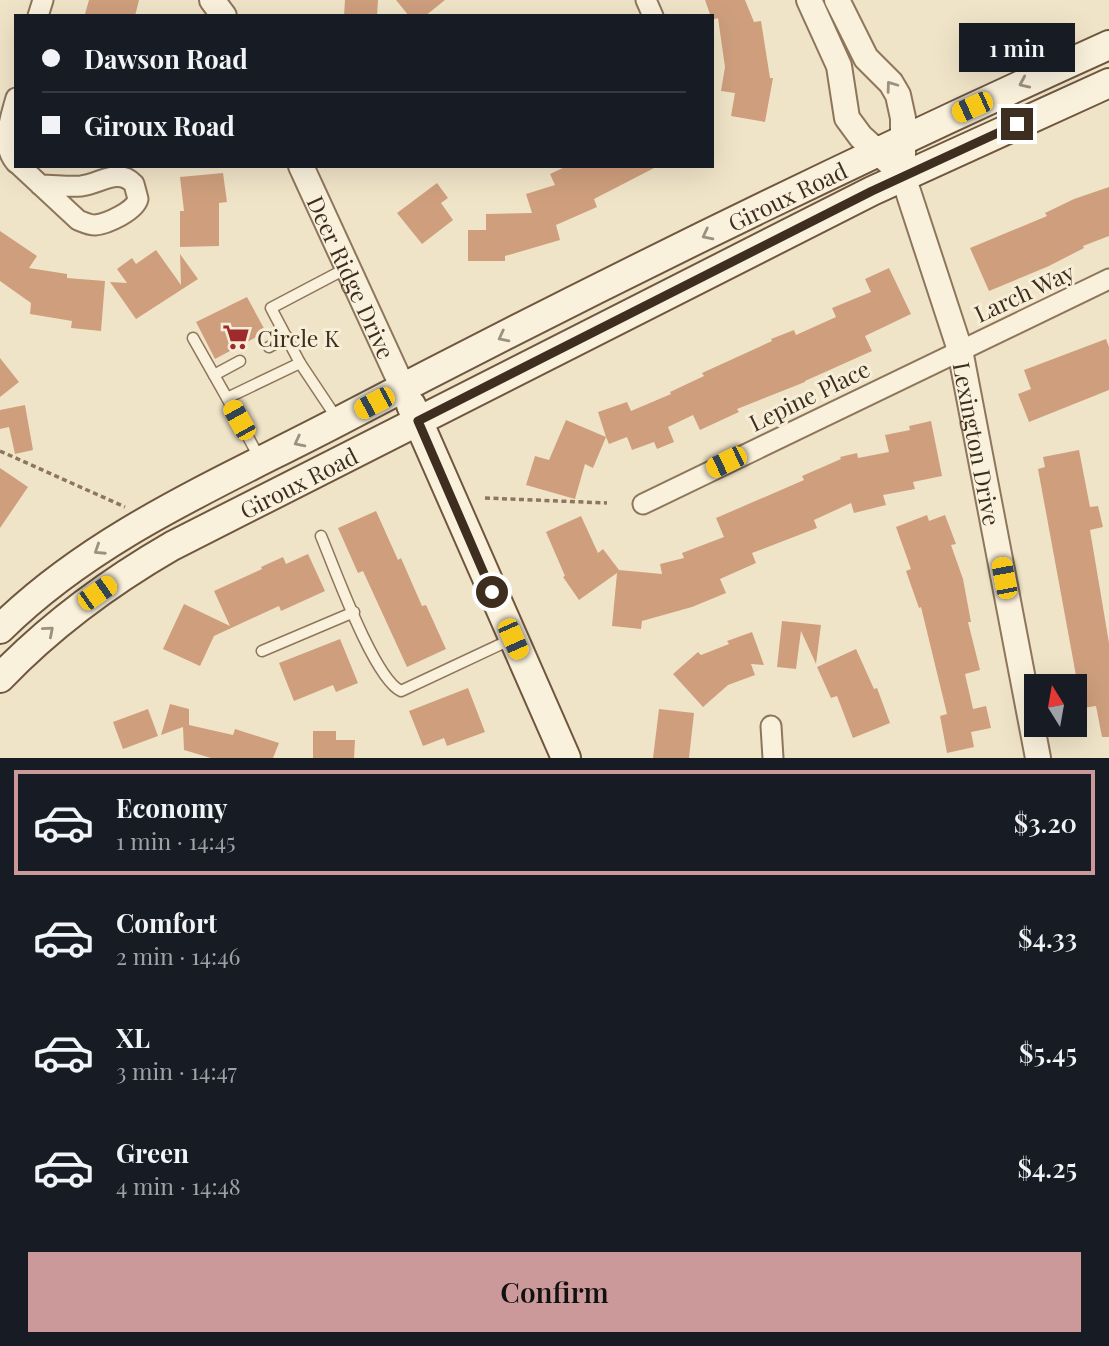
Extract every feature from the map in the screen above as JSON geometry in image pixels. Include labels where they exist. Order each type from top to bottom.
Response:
[{"type":"main road","name":"Giroux Road","points":[[0,629],[39,593],[103,548],[261,461],[878,150],[1109,45]]},
{"type":"main road","name":"Giroux Road","points":[[0,678],[63,619],[142,563],[903,176],[1109,83]]},
{"type":"main road","points":[[402,388],[566,758]]},
{"type":"street","points":[[809,0],[839,66],[847,118],[860,137],[878,150],[903,176]]},
{"type":"street","points":[[837,0],[866,58],[891,83],[898,95],[904,118],[903,176]]},
{"type":"street","points":[[14,107],[5,148],[8,156],[14,161]]},
{"type":"street","points":[[22,168],[40,185]]},
{"type":"street","name":"Deer Ridge Drive","points":[[302,168],[402,388]]},
{"type":"street","name":"Lexington Drive","points":[[903,176],[960,350],[1038,758]]},
{"type":"street","name":"Larch Way","points":[[960,350],[1109,279]]},
{"type":"street","name":"Lepine Place","points":[[643,504],[960,350]]},
{"type":"street","points":[[771,726],[773,758]]},
{"type":"lane","points":[[339,421],[300,363],[271,308],[348,268]]},
{"type":"lane","points":[[269,347],[287,337]]},
{"type":"lane","points":[[193,338],[261,461]]},
{"type":"lane","points":[[214,374],[240,361]]},
{"type":"lane","points":[[227,398],[300,363]]},
{"type":"lane","points":[[321,536],[368,647],[387,680],[401,691],[513,639]]},
{"type":"lane","points":[[262,651],[354,612]]},
{"type":"path","points":[[0,451],[125,507]]},
{"type":"path","points":[[485,498],[607,503]]},
{"type":"building","points":[[89,0],[139,0],[136,14],[85,14]]},
{"type":"building","points":[[345,0],[378,0],[377,14],[344,14]]},
{"type":"building","points":[[396,0],[445,0],[428,14],[407,14]]},
{"type":"building","points":[[705,0],[745,0],[754,22],[761,21],[770,78],[773,78],[765,122],[731,116],[735,93],[721,91],[725,67],[718,18],[714,19],[714,14],[710,14]]},
{"type":"building","points":[[563,168],[654,168],[594,199],[597,207],[556,225],[560,240],[505,256],[505,261],[468,261],[468,230],[486,230],[486,214],[532,213],[526,194],[555,185],[550,174]]},
{"type":"building","points":[[223,173],[227,202],[219,203],[219,246],[180,247],[180,211],[184,211],[180,177]]},
{"type":"building","points":[[437,183],[448,198],[441,203],[453,220],[422,244],[397,213]]},
{"type":"building","points":[[1109,187],[1109,236],[1083,246],[1084,248],[1049,266],[989,291],[970,248],[1047,216],[1045,213],[1074,199]]},
{"type":"building","points":[[0,231],[37,256],[29,268],[67,274],[67,278],[105,281],[101,331],[71,328],[72,321],[30,314],[31,303],[0,281]]},
{"type":"building","points":[[156,250],[181,285],[180,254],[198,279],[136,319],[110,282],[127,283],[117,269],[132,258],[136,264]]},
{"type":"building","points":[[889,268],[911,314],[865,336],[872,351],[737,409],[739,412],[700,430],[693,415],[668,427],[674,442],[657,449],[654,442],[632,450],[627,437],[609,444],[598,412],[627,402],[631,411],[671,394],[670,392],[704,376],[702,373],[772,341],[771,339],[794,330],[796,335],[836,317],[832,308],[871,292],[865,279]]},
{"type":"building","points":[[247,297],[266,332],[215,359],[196,322]]},
{"type":"building","points":[[1106,339],[1109,347],[1109,390],[1029,422],[1018,394],[1031,389],[1024,370]]},
{"type":"building","points":[[0,358],[19,382],[0,397]]},
{"type":"building","points":[[25,405],[33,450],[15,454],[9,427],[0,429],[0,410]]},
{"type":"building","points":[[566,420],[606,437],[593,468],[585,464],[575,499],[526,485],[535,456],[549,460]]},
{"type":"building","points":[[931,421],[942,476],[913,482],[915,489],[883,495],[886,505],[854,513],[851,503],[814,520],[817,528],[752,553],[756,563],[720,579],[726,593],[692,607],[642,621],[641,629],[612,626],[617,573],[579,600],[563,577],[565,576],[546,532],[581,516],[598,553],[603,549],[619,570],[662,574],[660,564],[684,558],[682,553],[724,537],[716,518],[804,480],[802,476],[841,459],[840,457],[857,453],[858,458],[889,452],[885,435],[910,430],[909,426]]},
{"type":"building","points":[[1079,450],[1090,507],[1098,506],[1103,527],[1090,530],[1109,643],[1109,737],[1102,737],[1096,706],[1087,707],[1087,674],[1076,674],[1038,469],[1045,467],[1043,457]]},
{"type":"building","points":[[0,468],[28,487],[0,528]]},
{"type":"building","points":[[376,511],[398,560],[401,558],[422,606],[426,605],[446,649],[407,667],[363,571],[358,573],[338,528]]},
{"type":"building","points":[[927,515],[929,521],[945,515],[956,544],[951,545],[963,579],[971,622],[968,622],[980,670],[965,674],[973,709],[986,706],[991,728],[971,732],[974,747],[947,753],[940,716],[947,714],[921,607],[919,608],[906,571],[911,569],[896,527]]},
{"type":"building","points":[[308,554],[325,591],[281,611],[279,606],[214,636],[200,666],[163,649],[184,604],[230,626],[214,591],[283,557],[286,564]]},
{"type":"building","points":[[782,621],[821,625],[816,664],[801,631],[796,669],[777,667]]},
{"type":"building","points":[[752,632],[764,665],[751,664],[755,675],[728,685],[703,707],[673,674],[698,652],[701,655]]},
{"type":"building","points":[[340,639],[358,683],[336,692],[333,685],[294,701],[279,663]]},
{"type":"building","points":[[856,649],[874,689],[877,688],[890,723],[853,738],[837,696],[831,698],[817,667]]},
{"type":"building","points":[[468,688],[485,732],[447,746],[444,738],[423,746],[409,711]]},
{"type":"building","points":[[170,704],[189,709],[189,725],[233,735],[235,729],[279,743],[273,758],[211,758],[184,750],[183,727],[161,735]]},
{"type":"building","points":[[148,709],[158,736],[123,749],[113,722]]},
{"type":"building","points":[[659,709],[694,713],[689,758],[653,758]]},
{"type":"building","points":[[313,731],[336,731],[336,740],[355,740],[354,758],[313,758]]},
{"type":"place","name":"Circle K","points":[[236,337]]},
{"type":"route","points":[[492,592],[418,421],[872,191],[1017,124]]}]
